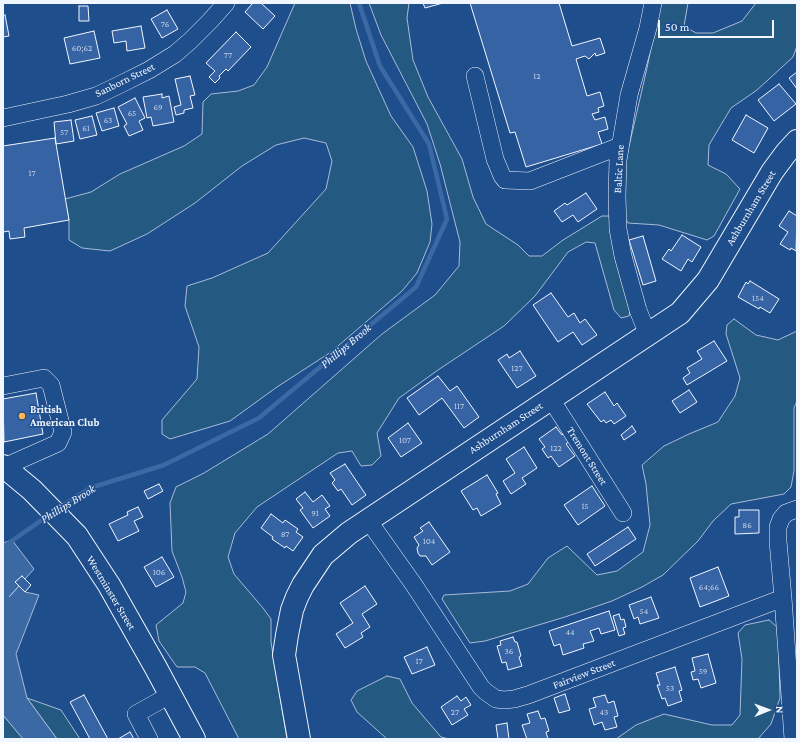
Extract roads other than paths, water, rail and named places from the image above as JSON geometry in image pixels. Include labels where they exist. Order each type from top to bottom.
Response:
[{"type":"main road","name":"Ashburnham Street","points":[[299,739],[284,655],[292,610],[303,585],[323,555],[349,533],[368,520],[680,313],[708,280],[772,172],[797,141]]},
{"type":"main road","name":"Westminster Street","points":[[4,467],[32,490],[77,536],[109,585],[194,739]]},
{"type":"street","name":"Sanborn Street","points":[[3,118],[68,104],[96,96],[149,70],[175,54],[190,41],[210,22],[226,3]]},
{"type":"street","name":"Baltic Lane","points":[[648,335],[638,310],[623,256],[618,229],[617,196],[620,146],[630,90],[648,28],[653,3]]},
{"type":"street","points":[[475,76],[495,159],[505,180],[530,181],[620,146]]},
{"type":"street","points":[[3,386],[44,378],[51,385],[63,432],[58,443],[4,467]]},
{"type":"street","name":"Tremont Street","points":[[551,399],[623,513]]},
{"type":"street","points":[[793,739],[778,527],[781,519],[786,513],[797,509]]},
{"type":"street","name":"Fairview Street","points":[[368,520],[414,585],[482,687],[489,695],[499,700],[514,699],[528,695],[783,598]]},
{"type":"street","points":[[149,739],[136,714],[170,695]]},
{"type":"waterway","name":"Phillips Brook","points":[[58,509],[90,488],[164,465],[259,418],[416,287],[447,219],[429,144],[380,66],[359,3]]},
{"type":"waterway","name":"Phillips Brook","points":[[3,547],[49,515]]},
{"type":"place","name":"British American Club","points":[[22,416]]}]
